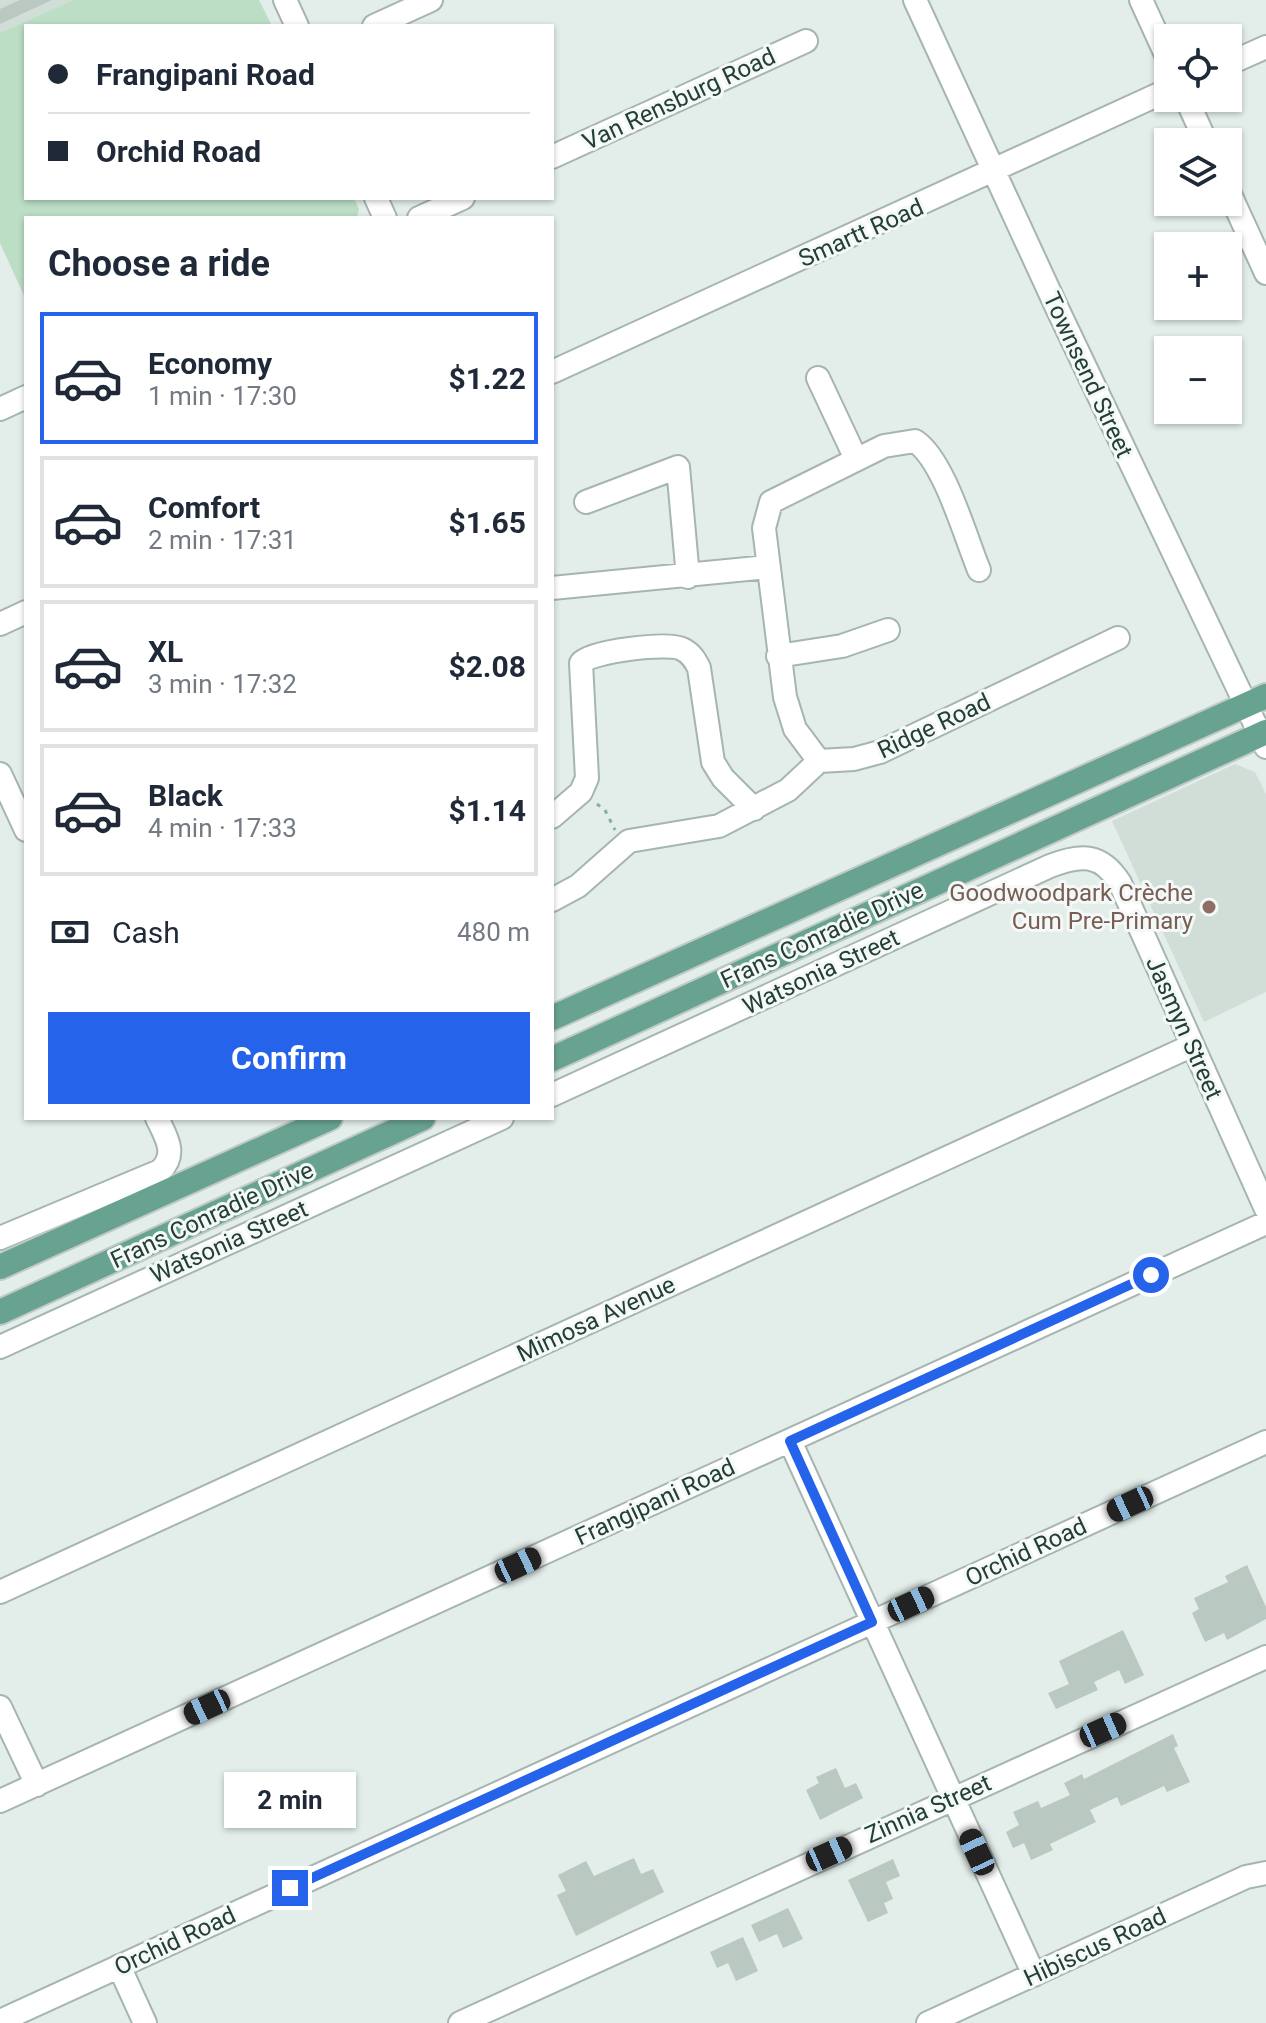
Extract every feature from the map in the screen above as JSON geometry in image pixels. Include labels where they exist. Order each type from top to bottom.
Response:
[{"type":"main road","name":"Frans Conradie Drive","points":[[554,1017],[1255,701]]},
{"type":"main road","name":"Frans Conradie Drive","points":[[554,1058],[1264,738]]},
{"type":"main road","name":"Frans Conradie Drive","points":[[0,1267],[326,1120]]},
{"type":"main road","name":"Frans Conradie Drive","points":[[0,1312],[419,1120]]},
{"type":"street","points":[[285,0],[296,24]]},
{"type":"street","points":[[378,24],[431,0]]},
{"type":"street","name":"Townsend Street","points":[[915,0],[994,172],[1255,701],[1264,738]]},
{"type":"street","points":[[1141,0],[1154,28]]},
{"type":"street","name":"Van Rensburg Road","points":[[554,156],[806,41]]},
{"type":"street","points":[[1242,58],[1266,47]]},
{"type":"street","name":"Smartt Road","points":[[554,371],[1154,97]]},
{"type":"street","points":[[423,216],[459,200]]},
{"type":"street","points":[[1240,216],[1266,273]]},
{"type":"street","points":[[818,378],[856,459]]},
{"type":"street","points":[[2,404],[24,398]]},
{"type":"street","points":[[554,899],[578,886],[626,843],[640,838],[701,832],[788,790],[819,761],[795,729],[778,656],[764,528],[771,502],[856,459],[897,442],[915,441],[925,447],[979,570]]},
{"type":"street","points":[[586,502],[678,467],[688,577]]},
{"type":"street","points":[[554,588],[768,567]]},
{"type":"street","points":[[0,624],[24,613]]},
{"type":"street","points":[[778,656],[842,646],[888,630]]},
{"type":"street","name":"Ridge Road","points":[[819,761],[854,759],[880,752],[1118,638]]},
{"type":"street","points":[[554,815],[581,792],[587,778],[581,663],[591,655],[604,652],[675,647],[694,658],[699,668],[713,762],[723,778],[754,809]]},
{"type":"street","points":[[0,774],[24,826]]},
{"type":"street","name":"Watsonia Street","points":[[554,1094],[1050,866],[1077,857],[1092,857]]},
{"type":"street","name":"Jasmyn Street","points":[[1092,857],[1104,862],[1120,883],[1191,1046],[1258,1173],[1266,1209]]},
{"type":"street","name":"Mimosa Avenue","points":[[0,1592],[1191,1046]]},
{"type":"street","points":[[0,1238],[160,1171],[170,1159],[168,1143],[158,1120]]},
{"type":"street","name":"Watsonia Street","points":[[0,1347],[498,1120]]},
{"type":"street","name":"Frangipani Road","points":[[0,1801],[1266,1223]]},
{"type":"street","points":[[790,1441],[1034,1975]]},
{"type":"street","name":"Orchid Road","points":[[0,2021],[1266,1442]]},
{"type":"street","name":"Zinnia Street","points":[[460,2023],[1266,1657]]},
{"type":"street","points":[[0,1707],[37,1785]]},
{"type":"street","name":"Hibiscus Road","points":[[928,2023],[1264,1873]]},
{"type":"street","points":[[119,1966],[145,2023]]},
{"type":"path","points":[[581,792],[605,810],[613,829],[626,843]]},
{"type":"shaded area","points":[[0,0],[73,0],[0,33]]},
{"type":"shaded area","name":"Goodwoodpark Crèche Cum Pre-Primary","points":[[1235,764],[1255,772],[1266,794],[1266,992],[1204,1022],[1112,821]]},
{"type":"green space","points":[[73,0],[259,0],[271,24],[24,24],[24,200],[355,200],[359,209],[357,216],[24,216],[24,296],[0,243],[0,33]]},
{"type":"building","points":[[20,0],[52,0],[0,24],[0,9]]},
{"type":"building","points":[[1247,1565],[1266,1607],[1266,1619],[1227,1640],[1224,1633],[1205,1642],[1192,1613],[1199,1609],[1194,1598],[1228,1582],[1225,1576]]},
{"type":"building","points":[[1123,1630],[1144,1675],[1125,1684],[1119,1670],[1094,1682],[1098,1690],[1056,1709],[1048,1693],[1069,1684],[1059,1661]]},
{"type":"building","points":[[1173,1734],[1178,1746],[1174,1748],[1190,1782],[1167,1792],[1164,1786],[1121,1806],[1117,1797],[1090,1810],[1096,1822],[1050,1844],[1053,1850],[1031,1860],[1024,1843],[1013,1848],[1006,1832],[1019,1825],[1013,1812],[1038,1801],[1041,1808],[1070,1795],[1064,1783],[1082,1774],[1084,1779]]},
{"type":"building","points":[[836,1768],[845,1788],[856,1783],[863,1798],[820,1820],[806,1790],[819,1783],[816,1777]]},
{"type":"building","points":[[634,1858],[641,1874],[653,1869],[664,1892],[576,1936],[557,1895],[566,1891],[558,1875],[586,1861],[594,1876]]},
{"type":"building","points":[[893,1859],[900,1876],[886,1882],[893,1899],[884,1903],[888,1913],[868,1922],[848,1880]]},
{"type":"building","points":[[788,1908],[803,1939],[783,1948],[777,1934],[759,1942],[751,1925]]},
{"type":"building","points":[[743,1937],[758,1971],[736,1981],[728,1963],[717,1968],[710,1952]]},
{"type":"place","name":"Goodwoodpark Crèche Cum Pre-Primary","points":[[1209,907]]},
{"type":"route","points":[[290,1888],[872,1622],[790,1441],[1151,1275]]}]
